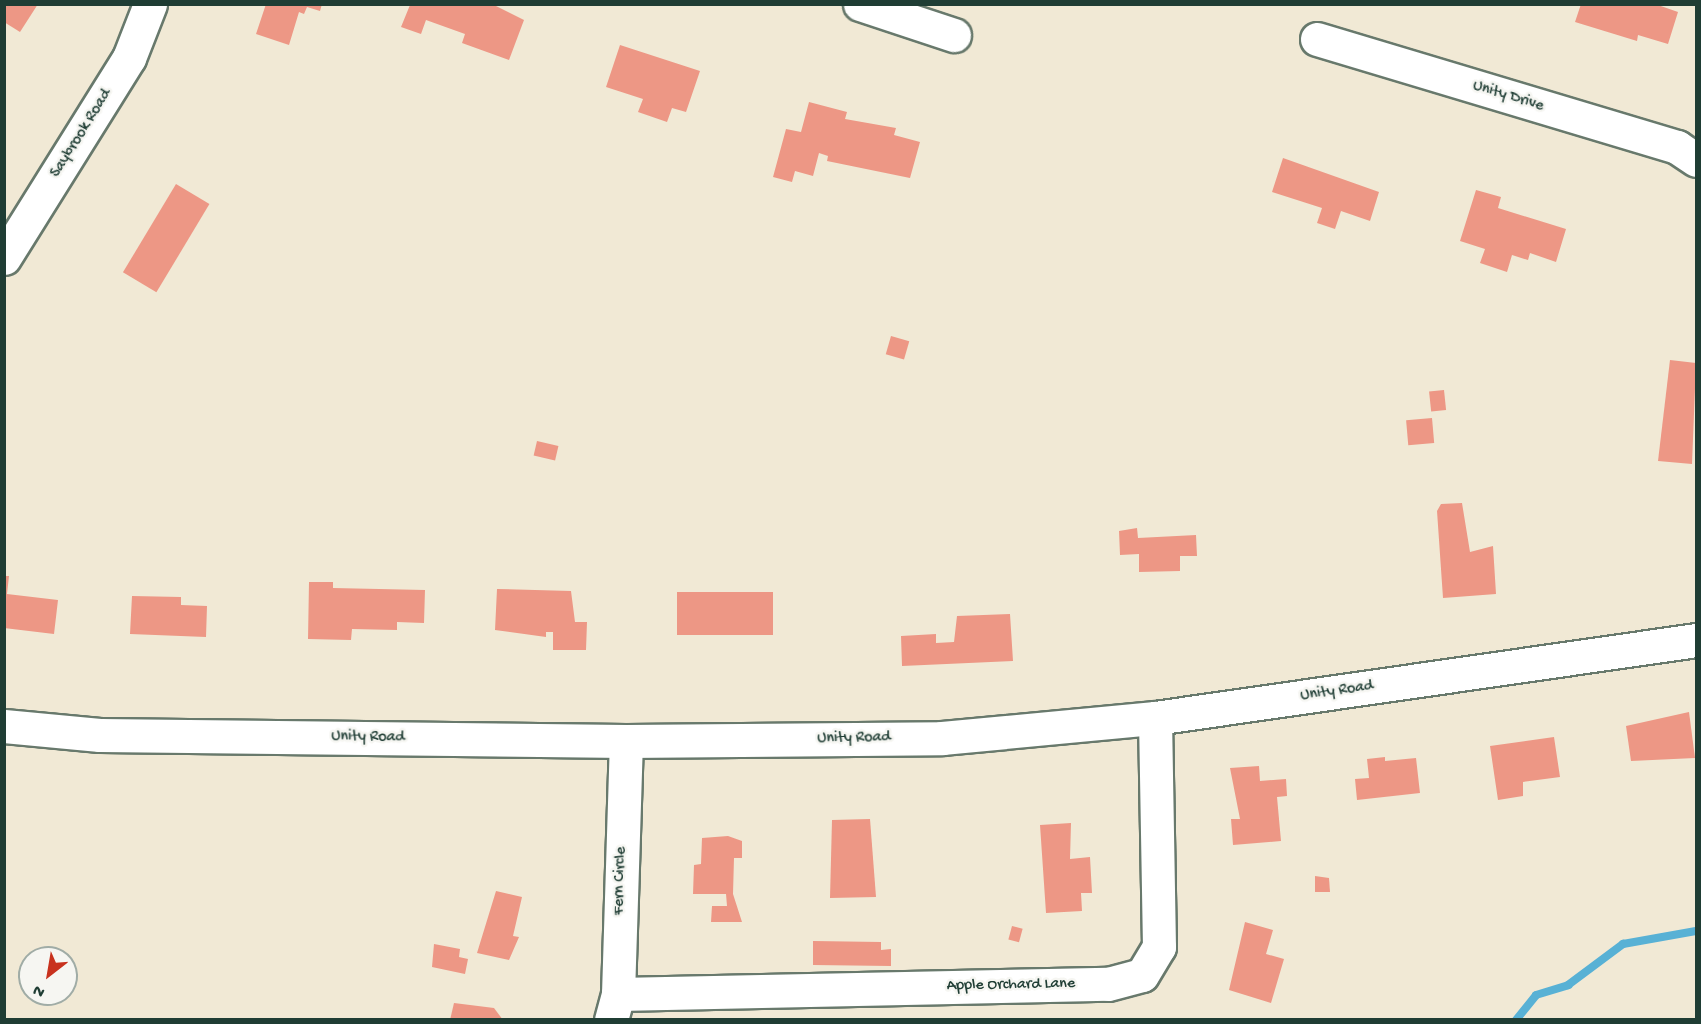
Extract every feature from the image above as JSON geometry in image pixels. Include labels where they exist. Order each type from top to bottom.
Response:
[{"type":"street","name":"Saybrook Road","points":[[4,258],[129,58],[150,4]]},
{"type":"street","points":[[860,4],[954,34]]},
{"type":"street","name":"Unity Drive","points":[[1317,39],[1677,147],[1696,160]]},
{"type":"street","name":"Unity Road","points":[[4,726],[100,735],[626,741],[942,738],[1155,718],[1696,640]]},
{"type":"street","name":"Apple Orchard Lane","points":[[615,1007],[1108,984],[1142,975],[1160,947],[1155,718]]},
{"type":"street","name":"Fern Circle","points":[[615,1007],[626,741]]},
{"type":"building","points":[[4,4],[38,4],[20,32],[4,22]]},
{"type":"building","points":[[266,4],[322,4],[320,11],[307,7],[304,14],[299,12],[289,45],[256,34]]},
{"type":"building","points":[[1581,4],[1655,4],[1678,12],[1668,44],[1638,35],[1637,41],[1575,22]]},
{"type":"building","points":[[410,5],[494,5],[524,20],[509,60],[462,43],[465,34],[426,20],[421,34],[401,27]]},
{"type":"building","points":[[620,45],[700,71],[686,112],[672,108],[667,122],[638,112],[643,99],[606,87]]},
{"type":"building","points":[[809,102],[847,112],[845,119],[896,128],[894,135],[920,142],[910,178],[827,161],[828,156],[819,153],[813,176],[795,171],[792,182],[773,177],[786,129],[801,132]]},
{"type":"building","points":[[1283,158],[1379,192],[1370,221],[1341,211],[1335,229],[1317,223],[1322,208],[1272,192]]},
{"type":"building","points":[[176,184],[209,204],[156,292],[123,272]]},
{"type":"building","points":[[1476,190],[1501,197],[1498,208],[1566,229],[1556,262],[1530,253],[1528,260],[1512,255],[1507,272],[1480,263],[1485,249],[1460,241]]},
{"type":"building","points":[[891,336],[909,341],[904,360],[886,354]]},
{"type":"building","points":[[1670,360],[1696,363],[1692,464],[1658,461]]},
{"type":"building","points":[[1444,390],[1446,410],[1431,411],[1429,392]]},
{"type":"building","points":[[1432,418],[1434,443],[1408,445],[1406,420]]},
{"type":"building","points":[[537,441],[558,446],[555,461],[534,456]]},
{"type":"building","points":[[1462,503],[1470,552],[1493,546],[1496,594],[1443,598],[1437,511],[1441,504]]},
{"type":"building","points":[[1137,528],[1138,538],[1196,535],[1197,556],[1180,556],[1180,571],[1139,572],[1139,554],[1120,555],[1119,531]]},
{"type":"building","points":[[4,576],[9,576],[7,594],[58,600],[54,634],[4,628]]},
{"type":"building","points":[[309,582],[333,582],[333,588],[425,590],[424,623],[397,622],[397,630],[352,629],[351,640],[308,639]]},
{"type":"building","points":[[497,589],[571,591],[575,622],[587,622],[586,650],[553,650],[553,632],[546,632],[546,637],[495,630]]},
{"type":"building","points":[[677,592],[773,592],[773,635],[677,635]]},
{"type":"building","points":[[132,596],[181,597],[181,605],[207,606],[206,637],[130,634]]},
{"type":"building","points":[[1010,614],[1013,661],[902,666],[901,636],[936,634],[936,643],[954,642],[957,616]]},
{"type":"building","points":[[1689,712],[1695,758],[1631,761],[1626,726]]},
{"type":"building","points":[[1554,737],[1560,777],[1523,782],[1523,796],[1498,800],[1490,746]]},
{"type":"building","points":[[1385,757],[1385,761],[1416,758],[1420,793],[1357,800],[1355,779],[1369,778],[1367,759]]},
{"type":"building","points":[[1259,766],[1260,781],[1286,779],[1287,796],[1277,797],[1281,841],[1233,845],[1231,819],[1240,819],[1230,768]]},
{"type":"building","points":[[870,819],[876,897],[830,898],[832,820]]},
{"type":"building","points":[[1071,823],[1070,859],[1090,857],[1092,893],[1081,893],[1082,911],[1046,913],[1040,825]]},
{"type":"building","points":[[728,836],[742,841],[742,858],[734,858],[733,894],[742,922],[711,922],[712,906],[727,906],[726,894],[693,894],[694,865],[701,864],[702,838]]},
{"type":"building","points":[[1315,876],[1329,878],[1330,892],[1315,892]]},
{"type":"building","points":[[496,891],[522,897],[513,936],[519,937],[509,960],[477,953]]},
{"type":"building","points":[[1245,922],[1273,930],[1266,954],[1284,959],[1271,1003],[1229,990]]},
{"type":"building","points":[[1012,926],[1023,929],[1019,942],[1008,940]]},
{"type":"building","points":[[813,941],[881,942],[881,950],[891,949],[891,966],[813,965]]},
{"type":"building","points":[[434,944],[460,949],[459,957],[468,959],[465,974],[432,967]]},
{"type":"building","points":[[454,1003],[494,1008],[503,1020],[450,1020]]},
{"type":"waterway","points":[[1516,1020],[1536,995],[1568,985],[1623,944],[1696,931]]}]
